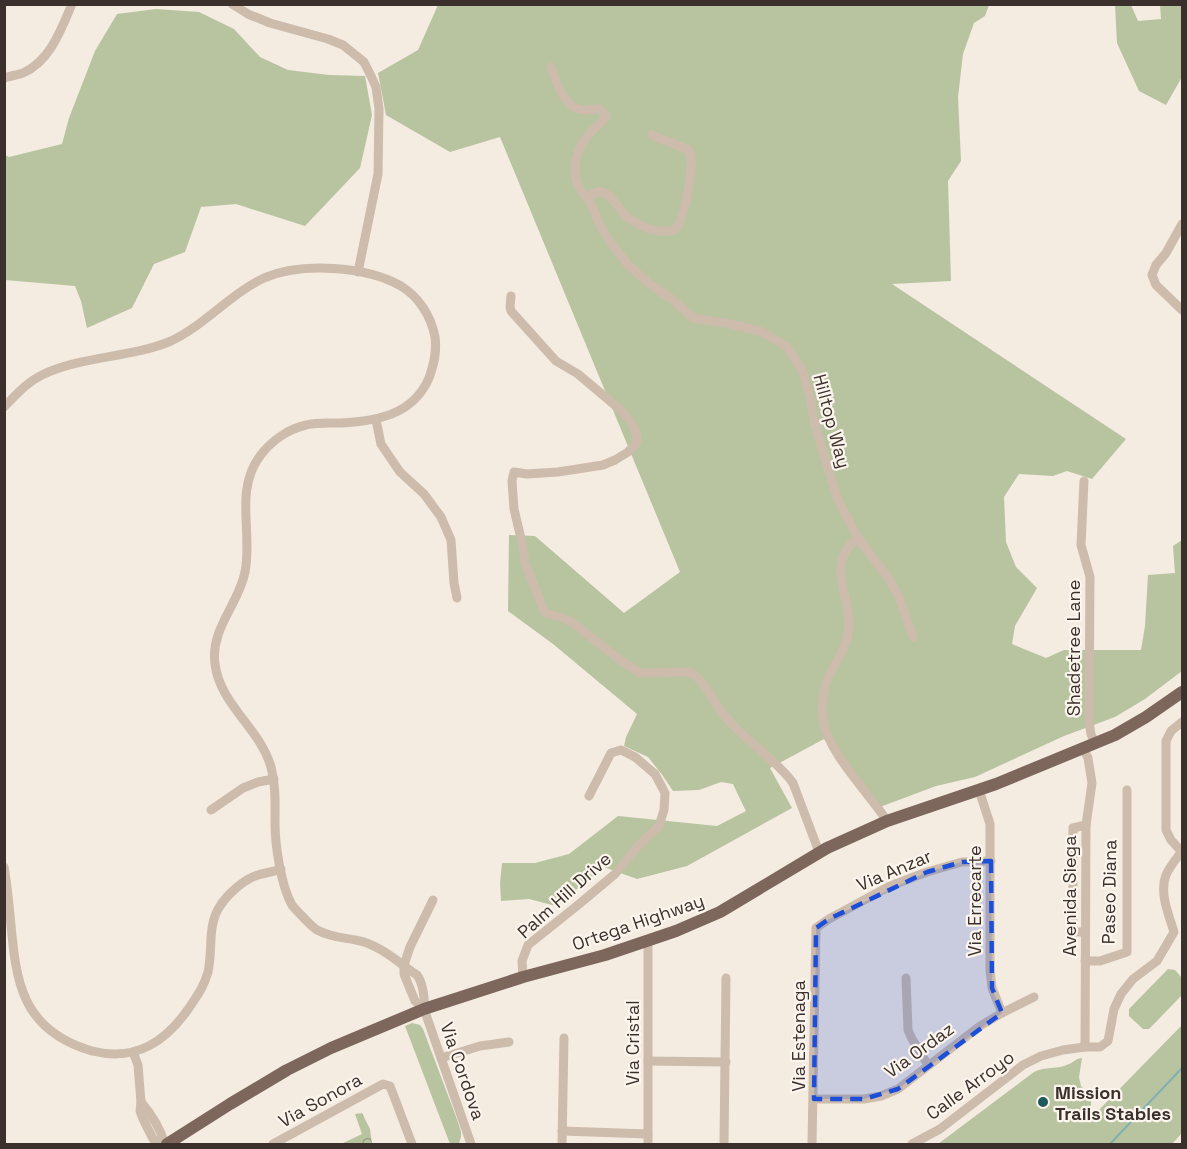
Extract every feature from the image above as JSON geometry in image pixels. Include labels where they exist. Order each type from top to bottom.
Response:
[{"type":"main road","name":"Ortega Highway","points":[[165,1144],[287,1070],[331,1048],[424,1009],[523,977],[648,942],[676,931],[720,912],[819,852],[887,821],[979,790],[1115,735],[1182,692]]},
{"type":"street","points":[[4,78],[24,73],[38,63],[51,49],[72,4]]},
{"type":"street","points":[[232,4],[270,23],[343,45],[364,62],[372,79],[379,109],[378,174],[358,272]]},
{"type":"street","name":"Hilltop Way","points":[[552,67],[563,95],[569,103],[584,110],[599,109],[606,115],[605,119],[589,134],[578,152],[574,170],[579,188],[589,200],[606,234],[628,265],[693,318],[760,331],[786,346],[802,370],[815,425],[837,498],[858,538],[889,579],[899,597],[914,637]]},
{"type":"street","points":[[589,200],[594,193],[603,192],[611,197],[630,219],[656,231],[676,228],[681,221],[684,208],[691,155],[687,149],[652,135]]},
{"type":"street","points":[[1182,224],[1152,275],[1156,285],[1182,310]]},
{"type":"street","name":"Via Cordova","points":[[4,407],[25,386],[51,371],[134,352],[170,341],[243,291],[263,279],[282,272],[323,268],[374,276],[400,286],[410,293],[428,314],[435,340],[436,353],[433,368],[425,386],[410,403],[395,413],[376,420],[321,423],[296,428],[277,438],[258,458],[248,480],[245,494],[247,549],[245,572],[239,593],[219,633],[214,651],[214,662],[222,688],[259,740],[270,764],[274,779],[276,842],[285,890],[293,907],[314,928],[338,939],[361,941],[385,951],[416,974],[425,998],[424,1009],[471,1144]]},
{"type":"street","points":[[511,296],[511,311],[552,357],[578,374],[623,412],[630,420],[637,436],[633,448],[603,465],[558,472],[526,474],[514,472],[514,509],[525,563],[545,613],[573,623],[640,672],[690,672],[697,676],[707,687],[715,703],[736,728],[787,774],[793,783],[819,852]]},
{"type":"street","points":[[376,420],[381,444],[400,472],[424,494],[441,517],[451,540],[457,598]]},
{"type":"street","name":"Shadetree Lane","points":[[1084,481],[1082,545],[1090,577],[1089,746]]},
{"type":"street","points":[[858,538],[850,544],[843,557],[840,580],[849,627],[843,650],[826,683],[823,720],[827,733],[845,765],[887,821]]},
{"type":"street","points":[[1182,722],[1171,731],[1166,741],[1166,830],[1171,840],[1182,851]]},
{"type":"street","name":"Avenida Siega","points":[[1085,1047],[1085,932],[1073,932],[1073,828],[1086,825],[1092,783],[1088,758],[1089,746]]},
{"type":"street","name":"Palm Hill Drive","points":[[523,977],[522,961],[528,945],[615,873],[659,826],[663,816],[665,793],[655,774],[635,757],[621,750],[610,753],[589,796]]},
{"type":"street","points":[[211,810],[243,788],[274,779]]},
{"type":"street","name":"Via Errecarte","points":[[979,790],[990,824],[990,971],[992,988],[1002,1013]]},
{"type":"street","name":"Paseo Diana","points":[[1085,962],[1100,961],[1127,952],[1127,790]]},
{"type":"street","name":"Calle Arroyo","points":[[912,1144],[940,1129],[1023,1065],[1041,1056],[1063,1050],[1100,1047],[1108,1041],[1114,1009],[1121,994],[1133,979],[1157,960],[1174,932],[1163,888],[1165,877],[1182,851]]},
{"type":"street","name":"Via Anzar","points":[[816,928],[890,886],[962,862],[991,861]]},
{"type":"street","points":[[4,867],[10,920],[11,973],[14,992],[27,1016],[41,1030],[53,1037],[91,1051],[114,1055],[134,1053],[154,1044],[170,1032],[204,987],[209,965],[212,931],[220,905],[242,884],[255,876],[281,870]]},
{"type":"street","points":[[404,965],[410,947],[433,900]]},
{"type":"street","name":"Via Estenaga","points":[[812,1144],[816,928]]},
{"type":"street","name":"Via Cristal","points":[[648,942],[648,1144]]},
{"type":"street","points":[[724,1144],[726,978]]},
{"type":"street","points":[[906,978],[908,1030],[928,1065]]},
{"type":"street","name":"Via Ordaz","points":[[814,1099],[864,1100],[898,1089],[980,1026],[1034,997]]},
{"type":"street","points":[[562,1144],[564,1038]]},
{"type":"street","points":[[441,1058],[480,1046],[509,1042]]},
{"type":"street","points":[[134,1053],[138,1065],[141,1102],[147,1117],[162,1134],[165,1144]]},
{"type":"street","points":[[648,1061],[726,1062]]},
{"type":"street","name":"Via Sonora","points":[[273,1144],[383,1084],[390,1086],[412,1144]]},
{"type":"street","points":[[562,1131],[648,1134]]},
{"type":"highlighted area","points":[[991,861],[992,988],[1002,1013],[898,1089],[864,1099],[814,1099],[816,928],[829,919],[927,872],[962,862]]},
{"type":"green space","points":[[438,5],[989,5],[985,16],[974,23],[963,54],[958,97],[961,161],[948,181],[951,281],[892,284],[1126,439],[1092,479],[1067,471],[1053,476],[1019,474],[1004,497],[1006,542],[1016,567],[1037,588],[1015,626],[1012,644],[1046,658],[1064,650],[1141,650],[1148,575],[1175,573],[1173,546],[1182,540],[1182,671],[1145,699],[1115,717],[1064,736],[975,777],[936,786],[880,807],[824,739],[770,768],[792,808],[687,866],[637,879],[604,867],[556,906],[529,899],[501,901],[502,863],[535,863],[569,854],[618,816],[717,826],[746,811],[733,784],[721,782],[699,790],[673,791],[648,757],[624,746],[637,714],[553,644],[508,611],[509,535],[535,536],[624,613],[680,572],[500,137],[450,152],[386,115],[378,73],[418,50]]},
{"type":"green space","points":[[1115,5],[1131,5],[1138,21],[1161,19],[1160,5],[1182,5],[1182,77],[1166,105],[1139,91],[1117,43]]},
{"type":"green space","points":[[156,9],[199,12],[234,29],[260,57],[288,70],[365,76],[372,115],[360,168],[305,226],[236,204],[201,207],[185,252],[154,264],[132,308],[87,328],[75,286],[5,280],[5,155],[9,157],[62,144],[69,118],[95,51],[117,14]]},
{"type":"green space","points":[[1168,969],[1175,970],[1182,978],[1182,995],[1149,1029],[1143,1029],[1129,1016],[1129,1009]]},
{"type":"green space","points":[[412,1023],[420,1025],[423,1029],[458,1122],[461,1132],[459,1143],[450,1144],[405,1026]]},
{"type":"green space","points":[[1182,1025],[1182,1133],[1172,1144],[938,1144],[1034,1072],[1065,1066],[1082,1058],[1079,1077],[1081,1086],[1091,1098],[1091,1106],[1095,1114]]},
{"type":"green space","points":[[362,1113],[370,1129],[372,1144],[341,1144],[362,1134],[355,1114]]},
{"type":"waterway","points":[[1110,1144],[1182,1068]]},
{"type":"place","name":"Mission Trails Stables","points":[[1043,1102]]}]
